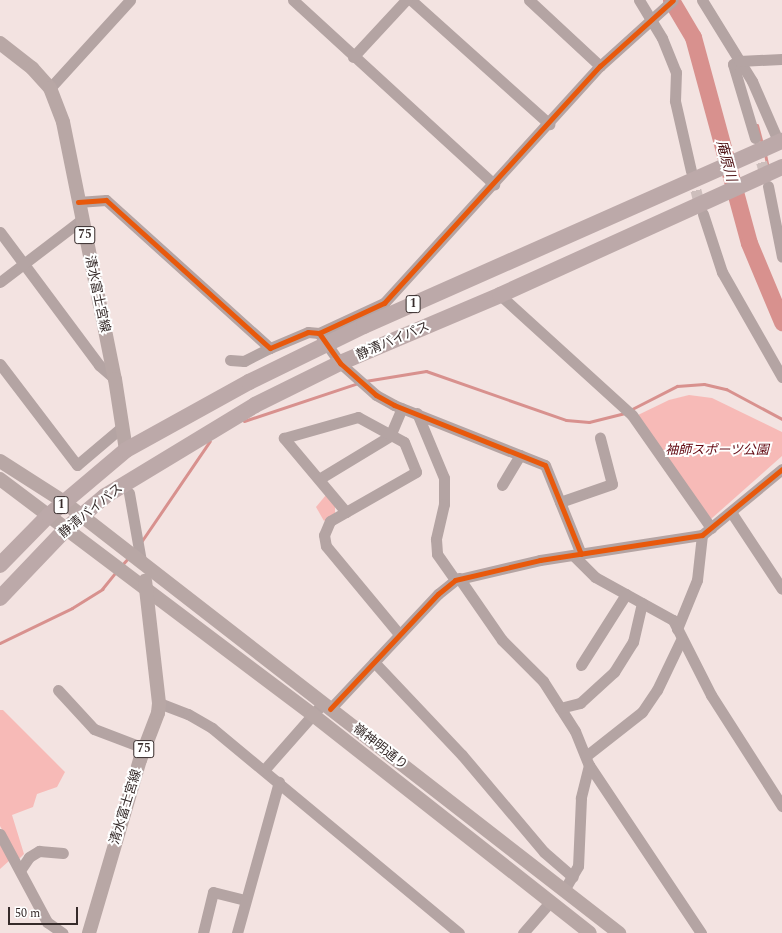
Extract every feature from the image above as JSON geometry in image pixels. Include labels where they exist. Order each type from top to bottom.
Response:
[{"type":"highway","name":"静清バイパス","points":[[0,565],[49,515],[126,450],[321,339],[709,175],[781,142]]},
{"type":"highway","name":"静清バイパス","points":[[0,598],[66,529],[128,481],[255,405],[340,363],[500,295],[714,197],[762,182],[782,167]]},
{"type":"main road","name":"清水富士宮線","points":[[0,43],[32,68],[50,88],[63,122],[81,220],[115,379],[126,450]]},
{"type":"main road","points":[[0,461],[64,502],[141,561]]},
{"type":"main road","points":[[0,479],[146,587]]},
{"type":"main road","name":"清水富士宮線","points":[[89,933],[144,748],[159,703],[146,587],[141,561]]},
{"type":"main road","name":"嶺神明通り","points":[[141,561],[619,933]]},
{"type":"main road","name":"嶺神明通り","points":[[146,587],[313,715],[590,933]]},
{"type":"street","points":[[50,88],[130,0]]},
{"type":"street","points":[[293,0],[353,57],[494,184]]},
{"type":"street","points":[[353,57],[406,0]]},
{"type":"street","points":[[411,0],[548,124]]},
{"type":"street","points":[[529,0],[600,66]]},
{"type":"street","points":[[639,0],[654,16],[676,72],[675,101],[691,171]]},
{"type":"street","points":[[321,339],[384,303],[600,66],[673,0]]},
{"type":"street","points":[[702,0],[752,80],[781,142]]},
{"type":"street","points":[[755,138],[733,64],[739,61],[782,59]]},
{"type":"street","points":[[762,182],[782,257]]},
{"type":"street","points":[[78,202],[106,200],[270,348]]},
{"type":"street","points":[[703,214],[722,272],[782,377]]},
{"type":"street","points":[[0,282],[81,220]]},
{"type":"street","points":[[0,232],[99,365],[115,379]]},
{"type":"street","points":[[500,295],[632,415],[711,528]]},
{"type":"street","points":[[230,360],[244,361],[308,332],[321,339],[340,363],[376,395],[402,408],[545,465],[560,502],[577,555],[595,577],[673,620],[681,640],[711,695],[782,806]]},
{"type":"street","points":[[0,364],[76,465],[122,427]]},
{"type":"street","points":[[318,478],[390,436],[402,408]]},
{"type":"street","points":[[417,413],[444,478],[444,504],[436,539],[437,554],[502,640],[543,681],[560,708],[587,760],[701,933]]},
{"type":"street","points":[[346,512],[284,438],[358,417],[390,436],[404,442],[416,472],[346,512],[330,521],[324,535],[326,546],[399,634]]},
{"type":"street","points":[[560,502],[612,484],[600,438]]},
{"type":"street","points":[[502,485],[520,455]]},
{"type":"street","points":[[264,770],[313,715],[326,706],[374,662],[399,634],[457,579],[577,555],[702,536],[782,469]]},
{"type":"street","points":[[130,493],[141,561]]},
{"type":"street","points":[[731,512],[782,589]]},
{"type":"street","points":[[677,629],[697,580],[702,536]]},
{"type":"street","points":[[582,665],[626,594]]},
{"type":"street","points":[[560,708],[580,703],[614,672],[633,642],[642,603]]},
{"type":"street","points":[[564,890],[573,877],[578,866],[581,798],[587,760],[642,712],[656,690],[681,640]]},
{"type":"street","points":[[374,662],[462,754],[544,852],[573,877]]},
{"type":"street","points":[[58,690],[94,729],[144,748]]},
{"type":"street","points":[[159,703],[188,714],[212,728],[460,933]]},
{"type":"street","points":[[237,933],[279,782]]},
{"type":"street","points":[[0,834],[21,869],[47,922],[58,932]]},
{"type":"street","points":[[21,869],[29,857],[39,851],[63,853]]},
{"type":"street","points":[[203,933],[213,892],[245,900]]},
{"type":"street","points":[[523,933],[550,902]]},
{"type":"green space","name":"袖師スポーツ公園","points":[[689,395],[712,398],[782,432],[782,456],[711,519],[638,415],[669,400]]},
{"type":"green space","points":[[326,495],[335,505],[335,513],[324,521],[316,507]]},
{"type":"green space","points":[[0,710],[3,710],[65,772],[57,787],[37,794],[33,807],[12,815],[24,854],[19,859],[0,826]]},
{"type":"green space","points":[[0,843],[10,860],[0,869]]},
{"type":"waterway","name":"庵原川","points":[[671,0],[693,37],[749,243],[782,322]]},
{"type":"waterway","points":[[757,125],[762,144]]},
{"type":"waterway","points":[[765,154],[768,168]]},
{"type":"waterway","points":[[365,381],[426,371],[566,420],[589,422],[625,413]]},
{"type":"waterway","points":[[244,421],[358,383]]},
{"type":"waterway","points":[[630,410],[677,386],[704,384],[726,389],[782,419]]},
{"type":"waterway","points":[[141,542],[210,441]]},
{"type":"waterway","points":[[121,566],[129,557]]},
{"type":"waterway","points":[[0,643],[72,608],[102,589],[116,572]]},
{"type":"tunnel","points":[[757,146],[767,181]]},
{"type":"tunnel","points":[[692,174],[701,210]]},
{"type":"cycle path","points":[[319,333],[384,303],[600,66],[673,0]]},
{"type":"cycle path","points":[[78,202],[106,200],[270,348],[308,332],[319,333],[340,363],[376,395],[394,405],[545,465],[581,554]]},
{"type":"cycle path","points":[[330,709],[438,594],[455,580],[540,560],[702,535],[782,469]]}]
